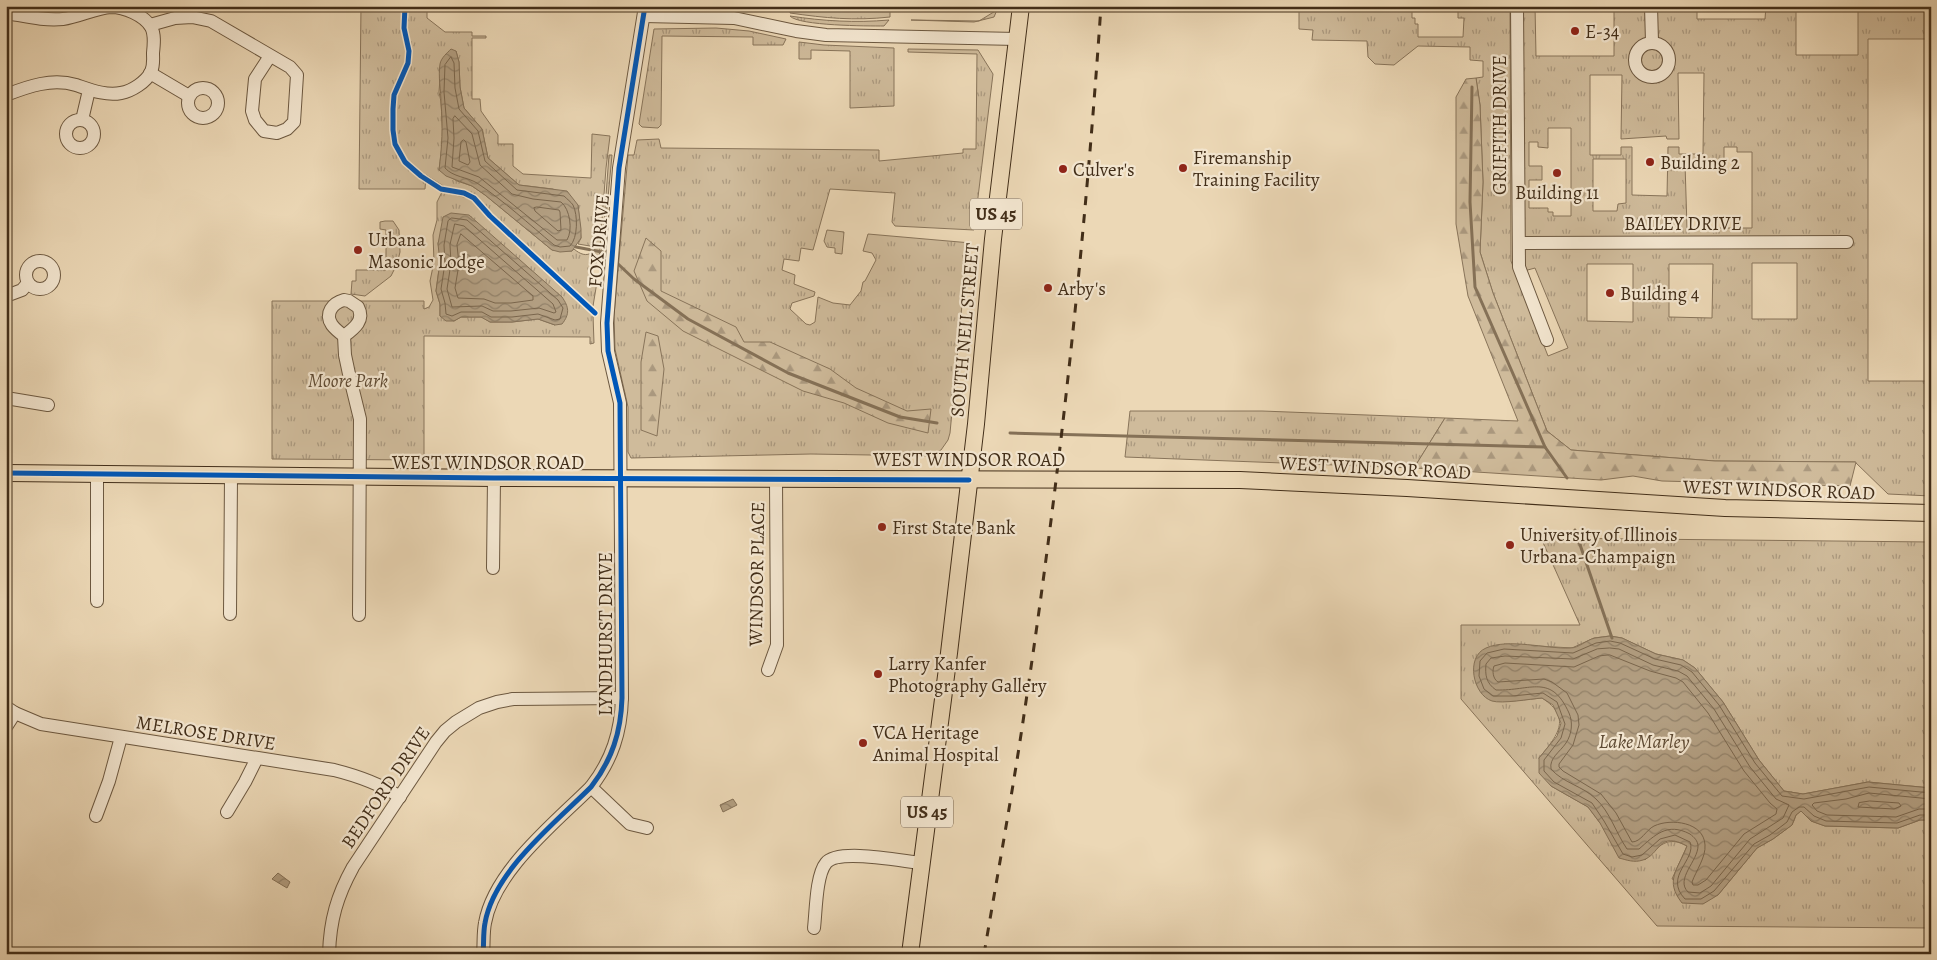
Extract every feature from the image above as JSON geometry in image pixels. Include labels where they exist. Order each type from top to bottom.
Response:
[{"type":"main road","name":"SOUTH NEIL STREET","points":[[969,480],[993,239],[1021,6]]},
{"type":"main road","name":"WEST WINDSOR ROAD","points":[[6,473],[494,478],[1240,480],[1407,488],[1715,508],[1931,512]]},
{"type":"main road","name":"US 45","points":[[910,954],[920,863],[947,670],[969,480]]},
{"type":"street","name":"GRIFFITH DRIVE","points":[[1517,6],[1519,243],[1521,272],[1547,340]]},
{"type":"street","points":[[1651,6],[1652,42]]},
{"type":"street","points":[[6,13],[45,19],[72,12],[109,7],[122,8],[139,16],[150,25],[154,40],[153,65],[150,73],[141,83],[123,93],[112,94],[60,83],[42,83],[6,95]]},
{"type":"street","points":[[644,11],[734,18],[796,31],[826,35],[1017,39]]},
{"type":"street","name":"FOX DRIVE","points":[[620,478],[620,404],[608,351],[607,323],[619,168],[644,11]]},
{"type":"street","points":[[150,25],[176,18],[192,17],[211,21],[290,67],[296,75],[294,122],[287,129],[277,133],[264,130],[254,120],[252,111],[254,78],[270,56]]},
{"type":"street","points":[[150,73],[190,96]]},
{"type":"street","points":[[82,120],[89,90]]},
{"type":"street","name":"BAILEY DRIVE","points":[[1519,243],[1847,242]]},
{"type":"street","points":[[6,296],[22,290],[28,283]]},
{"type":"street","points":[[344,336],[346,361],[360,419],[359,614]]},
{"type":"street","points":[[6,398],[48,405]]},
{"type":"street","points":[[97,474],[97,601]]},
{"type":"street","points":[[230,614],[231,476]]},
{"type":"street","points":[[493,568],[494,478]]},
{"type":"street","name":"LYNDHURST DRIVE","points":[[483,954],[485,922],[494,896],[505,876],[519,859],[591,787],[612,755],[621,720],[622,698],[620,478]]},
{"type":"street","name":"WINDSOR PLACE","points":[[768,670],[777,645],[776,479]]},
{"type":"street","name":"BEDFORD DRIVE","points":[[329,954],[332,923],[342,888],[445,731],[479,708],[497,702],[525,698],[622,698]]},
{"type":"street","points":[[6,727],[11,710]]},
{"type":"street","name":"MELROSE DRIVE","points":[[11,710],[40,724],[334,770],[360,776],[400,797]]},
{"type":"street","points":[[96,816],[109,781],[121,737]]},
{"type":"street","points":[[227,812],[257,758]]},
{"type":"street","points":[[591,787],[630,824],[647,828]]},
{"type":"street","points":[[814,928],[821,873],[826,862],[834,857],[849,855],[920,863]]},
{"type":"green space","points":[[361,6],[427,6],[427,18],[445,32],[472,32],[472,36],[486,36],[486,38],[472,38],[472,99],[480,99],[481,111],[498,135],[498,144],[513,144],[513,166],[523,174],[591,178],[592,134],[610,136],[599,261],[593,267],[592,274],[592,279],[597,282],[593,306],[591,307],[493,216],[474,194],[445,187],[426,175],[425,189],[359,189]],"holes":[[[456,51],[459,62],[460,87],[464,108],[482,129],[488,158],[519,185],[553,189],[578,205],[581,238],[578,244],[594,248],[593,252],[585,255],[574,249],[572,251],[552,250],[485,195],[472,186],[457,181],[439,170],[443,138],[439,92],[440,78]]]},
{"type":"green space","points":[[790,6],[890,6],[890,17],[852,19],[815,16],[790,13]]},
{"type":"green space","points":[[1299,6],[1412,6],[1412,18],[1415,18],[1415,24],[1418,24],[1418,37],[1463,37],[1464,18],[1458,18],[1458,6],[1510,6],[1511,261],[1548,356],[1568,348],[1535,268],[1524,271],[1521,6],[1535,6],[1536,56],[1614,56],[1614,6],[1697,6],[1697,19],[1765,19],[1766,6],[1796,6],[1796,55],[1858,55],[1858,6],[1931,6],[1931,39],[1868,39],[1868,381],[1931,381],[1931,496],[1888,494],[1855,462],[1715,461],[1571,450],[1547,431],[1493,293],[1480,252],[1483,182],[1480,105],[1476,78],[1483,77],[1483,61],[1470,60],[1470,47],[1418,46],[1394,65],[1375,64],[1368,57],[1367,41],[1312,40],[1313,30],[1299,29]],"holes":[[[1678,73],[1704,73],[1703,154],[1679,154],[1679,147],[1668,147],[1667,196],[1632,195],[1632,147],[1621,147],[1621,155],[1590,155],[1590,75],[1622,75],[1621,139],[1666,136],[1667,139],[1679,139]],[[1548,128],[1571,128],[1571,216],[1553,216],[1553,212],[1548,212],[1548,208],[1529,208],[1529,180],[1542,180],[1542,166],[1529,166],[1529,142],[1538,142],[1538,147],[1548,148]],[[1724,147],[1737,147],[1737,152],[1752,152],[1752,228],[1687,228],[1685,163],[1724,162]],[[1593,159],[1626,159],[1626,203],[1618,204],[1617,211],[1593,211]],[[1752,263],[1797,263],[1797,319],[1752,319]],[[1587,264],[1633,264],[1633,322],[1587,321]],[[1669,264],[1713,264],[1712,318],[1669,317]]]},
{"type":"green space","points":[[997,10],[994,17],[980,21]]},
{"type":"green space","points":[[790,16],[839,21],[889,20],[884,26],[819,24],[806,22]]},
{"type":"green space","points":[[911,20],[978,21],[974,22]]},
{"type":"green space","points":[[716,28],[749,31],[786,39],[783,45],[753,45],[753,37],[662,36],[661,125],[658,128],[642,127],[639,124],[654,29]]},
{"type":"green space","points":[[799,42],[894,48],[894,106],[850,108],[850,51],[811,50],[811,59],[799,59]]},
{"type":"green space","points":[[908,49],[978,50],[993,74],[974,230],[895,226],[892,222],[895,193],[830,189],[813,250],[801,248],[799,261],[784,259],[782,270],[795,275],[794,284],[815,292],[814,296],[792,303],[790,309],[806,324],[810,325],[815,322],[818,297],[833,303],[850,305],[861,291],[863,282],[876,260],[872,253],[863,251],[868,234],[971,243],[964,283],[948,440],[941,450],[931,456],[811,454],[631,458],[628,452],[628,407],[615,349],[614,316],[628,155],[634,155],[637,140],[659,139],[661,148],[879,150],[879,161],[963,153],[963,149],[976,149],[977,54],[908,52]]},
{"type":"green space","points":[[1476,78],[1480,105],[1483,182],[1480,252],[1493,293],[1547,431],[1571,450],[1715,461],[1856,462],[1850,486],[1662,481],[1633,476],[1601,480],[1414,468],[1445,418],[1518,421],[1468,296],[1456,224],[1456,97],[1466,79]]},
{"type":"green space","points":[[609,155],[612,155],[601,262]]},
{"type":"green space","name":"Moore Park","points":[[442,192],[473,199],[485,215],[593,315],[594,343],[590,344],[590,337],[424,336],[424,460],[272,459],[272,301],[424,301],[424,309],[429,307],[433,300],[430,281],[434,262],[433,235],[437,220],[437,202]],"holes":[[[440,262],[555,325],[538,319],[490,322],[482,317],[461,317],[454,321],[440,316],[440,304],[436,291]]]},
{"type":"green space","points":[[393,221],[399,230],[400,252],[397,264],[391,276],[365,296],[351,294],[352,281],[356,281],[356,270],[386,270],[386,230],[380,229],[380,222]]},
{"type":"green space","points":[[827,230],[844,232],[842,254],[835,253],[835,248],[827,247],[824,241]]},
{"type":"green space","points":[[646,238],[661,251],[661,291],[736,327],[744,342],[770,342],[830,369],[856,388],[907,411],[931,409],[928,433],[888,423],[844,403],[803,391],[683,331],[647,301],[634,271]]},
{"type":"green space","points":[[646,332],[658,336],[664,369],[657,436],[641,430],[641,362]]},
{"type":"green space","points":[[1130,411],[1262,411],[1445,418],[1414,468],[1125,457]]},
{"type":"green space","points":[[1541,538],[1931,542],[1931,788],[1868,782],[1803,794],[1784,791],[1759,760],[1723,702],[1695,668],[1683,660],[1656,654],[1622,638],[1610,636],[1594,638],[1572,648],[1504,644],[1512,701],[1542,698],[1552,705],[1557,713],[1559,727],[1556,735],[1539,758],[1551,786],[1588,807],[1600,823],[1645,860],[1659,847],[1669,842],[1687,846],[1672,879],[1718,895],[1757,848],[1792,825],[1796,815],[1801,811],[1811,821],[1825,826],[1898,828],[1920,820],[1931,820],[1931,928],[1657,926],[1461,699],[1461,625],[1580,625]]},
{"type":"water","points":[[451,49],[456,51],[459,62],[460,87],[464,108],[482,129],[488,158],[519,185],[567,191],[578,205],[581,238],[572,251],[560,252],[552,250],[485,195],[472,186],[446,176],[439,170],[442,112],[439,69],[444,56]]},
{"type":"water","points":[[451,213],[469,215],[562,297],[568,310],[562,324],[555,325],[538,319],[490,322],[481,317],[461,317],[454,321],[446,321],[440,316],[440,304],[436,291],[440,262],[438,244],[443,217]]},
{"type":"water","name":"Lake Marley","points":[[1610,636],[1622,638],[1656,654],[1683,660],[1695,668],[1723,702],[1759,760],[1784,791],[1803,794],[1868,782],[1931,788],[1931,820],[1920,820],[1898,828],[1825,826],[1811,821],[1801,811],[1796,815],[1792,825],[1757,848],[1718,895],[1703,904],[1682,903],[1674,888],[1673,881],[1687,846],[1670,841],[1660,845],[1649,857],[1640,861],[1619,858],[1600,823],[1588,807],[1551,786],[1539,773],[1539,758],[1557,736],[1561,723],[1553,705],[1542,698],[1509,702],[1492,701],[1485,697],[1476,684],[1474,676],[1475,659],[1486,648],[1495,645],[1516,644],[1570,648],[1595,638]]},
{"type":"water","points":[[733,799],[737,805],[723,812],[720,805]]},
{"type":"water","points":[[278,873],[290,882],[287,888],[272,879]]},
{"type":"waterway","points":[[1472,87],[1470,202],[1475,287],[1545,447]]},
{"type":"waterway","points":[[576,247],[602,252],[609,257]]},
{"type":"waterway","points":[[616,262],[634,279],[688,319],[788,373],[900,417],[937,423]]},
{"type":"waterway","points":[[1010,433],[1545,447],[1567,478]]},
{"type":"waterway","points":[[1575,530],[1612,638]]},
{"type":"railway","points":[[984,954],[1038,621],[1060,445],[1079,270],[1101,6]]},
{"type":"cycle path","points":[[405,6],[404,28],[409,51],[408,63],[394,95],[393,109],[395,144],[405,162],[421,176],[441,189],[464,193],[474,198],[490,216],[595,313]]},
{"type":"cycle path","points":[[483,954],[485,923],[500,885],[528,849],[591,787],[610,756],[620,722],[622,698],[620,403],[608,351],[607,323],[619,168],[645,6]]},
{"type":"cycle path","points":[[6,473],[969,480]]},
{"type":"place","name":"E-34","points":[[1575,31]]},
{"type":"place","name":"Building 2","points":[[1650,162]]},
{"type":"place","name":"Firemanship Training Facility","points":[[1183,168]]},
{"type":"place","name":"Culver's","points":[[1063,169]]},
{"type":"place","name":"Building 11","points":[[1557,173]]},
{"type":"place","name":"Urbana Masonic Lodge","points":[[358,250]]},
{"type":"place","name":"Arby's","points":[[1048,288]]},
{"type":"place","name":"Building 4","points":[[1610,293]]},
{"type":"place","name":"First State Bank","points":[[882,527]]},
{"type":"place","name":"University of Illinois Urbana-Champaign","points":[[1510,545]]},
{"type":"place","name":"Larry Kanfer Photography Gallery","points":[[878,674]]},
{"type":"place","name":"VCA Heritage Animal Hospital","points":[[863,743]]}]
